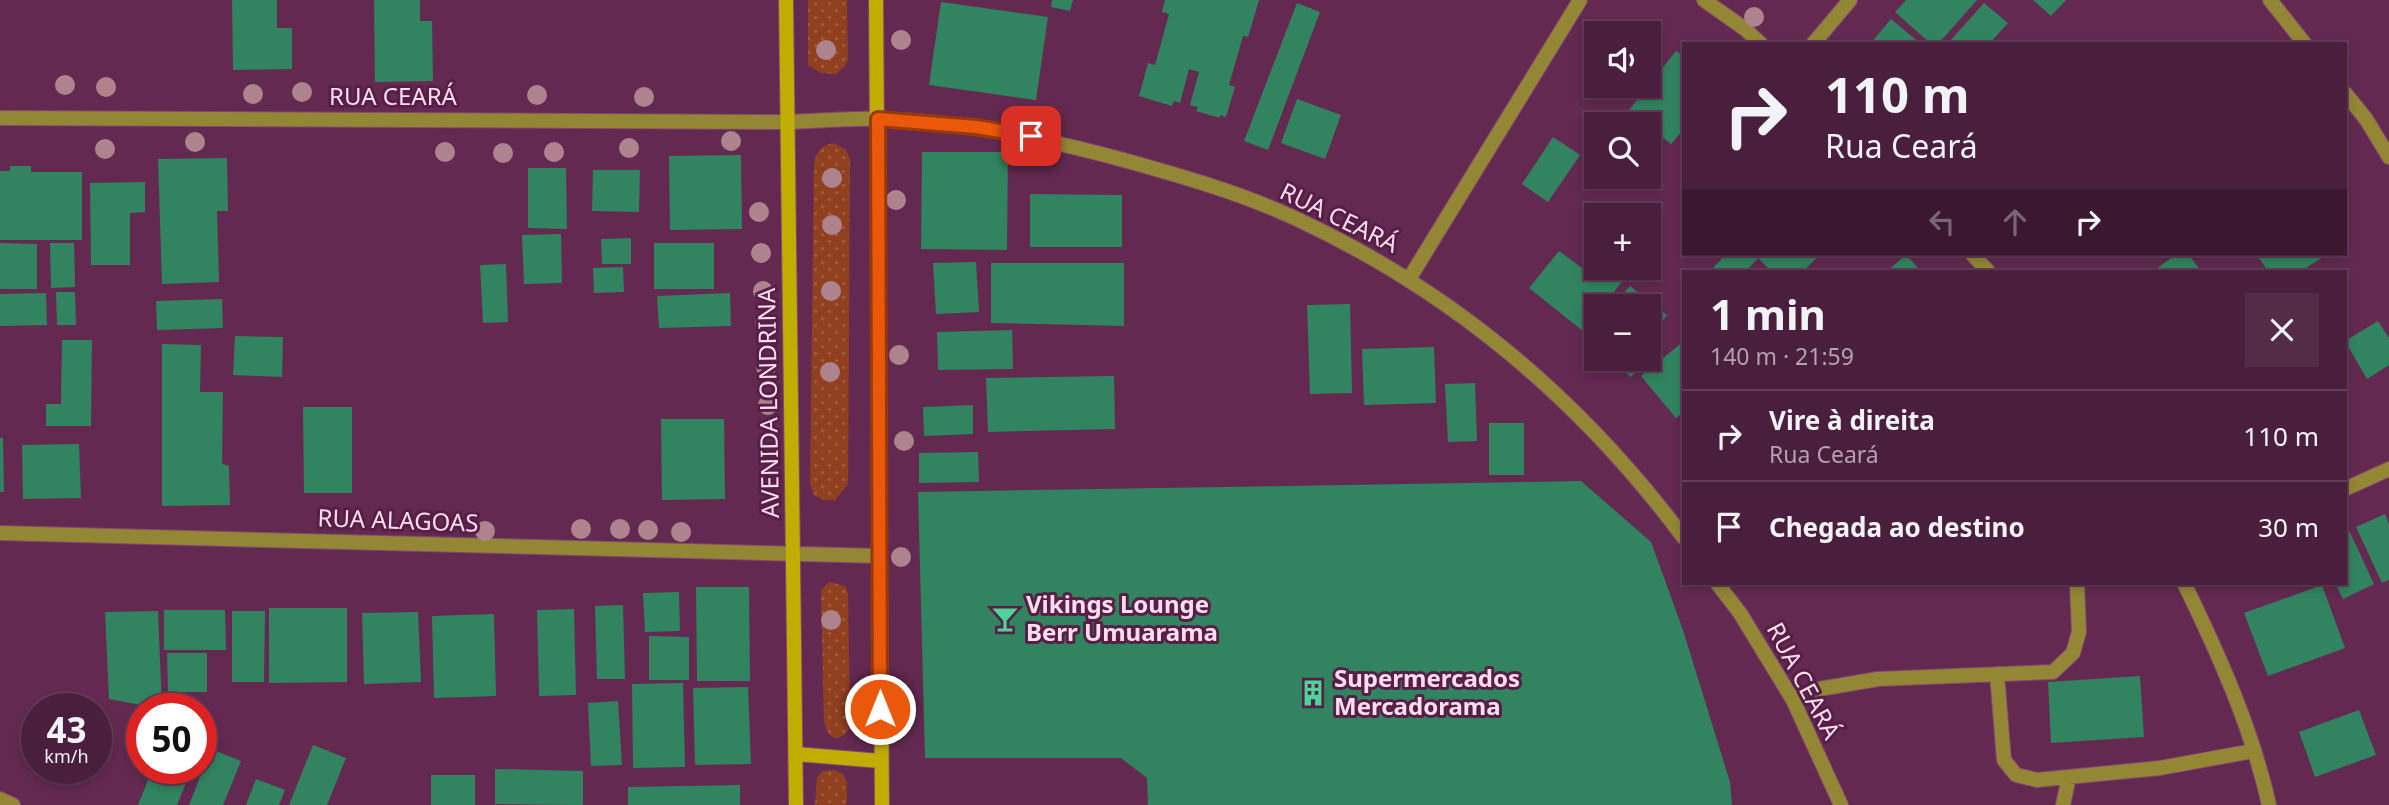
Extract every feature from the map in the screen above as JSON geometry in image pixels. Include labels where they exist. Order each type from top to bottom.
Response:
[{"type":"main road","name":"AVENIDA LONDRINA","points":[[786,0],[796,805]]},
{"type":"main road","points":[[876,0],[882,805]]},
{"type":"main road","points":[[796,754],[880,761]]},
{"type":"street","points":[[1409,279],[1580,0]]},
{"type":"street","points":[[1704,0],[1759,42]]},
{"type":"street","points":[[1815,42],[1850,0]]},
{"type":"street","points":[[2270,0],[2303,42]]},
{"type":"street","points":[[2347,95],[2366,118],[2389,157]]},
{"type":"street","name":"RUA CEARÁ","points":[[0,118],[786,122],[878,119],[976,127],[1031,136],[1144,165],[1241,196],[1298,219],[1409,279],[1477,326],[1545,383],[1610,446],[1641,481],[1682,535]]},
{"type":"street","points":[[1974,256],[1987,270]]},
{"type":"street","points":[[2347,488],[2389,468]]},
{"type":"street","name":"RUA ALAGOAS","points":[[0,533],[880,556]]},
{"type":"street","name":"RUA CEARÁ","points":[[1719,585],[1740,613],[1793,699],[1841,805]]},
{"type":"street","points":[[1793,699],[1819,689],[1878,679],[2053,672],[2073,653],[2079,632],[2077,585]]},
{"type":"street","points":[[2185,585],[2202,620],[2253,751],[2269,805]]},
{"type":"street","points":[[1997,674],[2004,760],[2016,775],[2037,780],[2160,768],[2253,751]]},
{"type":"street","points":[[2063,805],[2069,777]]},
{"type":"street","points":[[0,799],[13,805]]},
{"type":"shaded area","points":[[808,0],[847,0],[848,59],[836,74],[821,73],[808,65]]},
{"type":"shaded area","points":[[834,143],[846,150],[850,159],[848,484],[835,500],[823,500],[814,495],[810,484],[814,162],[821,149]]},
{"type":"shaded area","points":[[829,582],[845,586],[848,593],[850,728],[837,738],[827,731],[824,720],[821,591]]},
{"type":"shaded area","points":[[834,770],[843,774],[847,783],[847,805],[815,805],[817,777],[823,771]]},
{"type":"building","points":[[232,0],[277,0],[277,28],[292,28],[292,69],[233,70]]},
{"type":"building","points":[[374,0],[420,0],[420,21],[432,21],[433,81],[375,82]]},
{"type":"building","points":[[1052,0],[1073,0],[1070,11],[1051,7]]},
{"type":"building","points":[[1165,0],[1259,0],[1248,37],[1243,36],[1229,85],[1235,87],[1226,117],[1220,115],[1220,118],[1196,111],[1198,107],[1190,105],[1199,72],[1189,69],[1180,103],[1174,101],[1172,106],[1139,96],[1148,63],[1155,65],[1169,14],[1162,12]]},
{"type":"building","points":[[1906,0],[1977,0],[1940,42],[1929,42],[1895,12]]},
{"type":"building","points":[[2033,0],[2066,0],[2051,16]]},
{"type":"building","points":[[941,2],[1048,17],[1036,100],[929,85]]},
{"type":"building","points":[[1297,3],[1320,12],[1268,150],[1244,141]]},
{"type":"building","points":[[1984,3],[2008,23],[1991,42],[1950,41]]},
{"type":"building","points":[[1891,19],[1919,42],[1872,42]]},
{"type":"building","points":[[1676,51],[1682,55],[1682,131],[1671,144],[1661,136],[1661,112],[1629,110],[1639,98],[1661,98],[1661,70]]},
{"type":"building","points":[[1297,99],[1341,115],[1325,159],[1281,143]]},
{"type":"building","points":[[1553,137],[1580,155],[1548,202],[1522,184]]},
{"type":"building","points":[[922,152],[1008,152],[1007,250],[921,249]]},
{"type":"building","points":[[741,155],[742,229],[670,230],[669,156]]},
{"type":"building","points":[[227,158],[228,211],[217,211],[219,282],[162,284],[158,159]]},
{"type":"building","points":[[10,166],[31,166],[31,172],[82,172],[82,240],[0,240],[0,171],[10,171]]},
{"type":"building","points":[[528,168],[566,168],[567,229],[528,228]]},
{"type":"building","points":[[593,170],[640,170],[639,212],[592,211]]},
{"type":"building","points":[[145,182],[145,212],[130,213],[130,265],[91,265],[90,183]]},
{"type":"building","points":[[1030,194],[1122,195],[1122,247],[1030,247]]},
{"type":"building","points":[[561,234],[562,283],[524,284],[522,235]]},
{"type":"building","points":[[631,238],[631,264],[602,264],[601,239]]},
{"type":"building","points":[[0,243],[37,244],[37,289],[0,289]]},
{"type":"building","points":[[50,243],[74,243],[75,287],[51,288]]},
{"type":"building","points":[[654,243],[714,243],[714,289],[654,289]]},
{"type":"building","points":[[1559,251],[1582,268],[1584,266],[1584,280],[1623,280],[1612,294],[1584,294],[1583,331],[1529,288]]},
{"type":"building","points":[[1724,256],[1819,256],[1804,270],[1770,270],[1758,258],[1747,270],[1713,268]]},
{"type":"building","points":[[1907,256],[1920,270],[1888,270]]},
{"type":"building","points":[[2174,256],[2190,256],[2200,270],[2154,270]]},
{"type":"building","points":[[2325,256],[2303,270],[2267,270],[2259,258]]},
{"type":"building","points":[[976,262],[979,312],[936,314],[933,263]]},
{"type":"building","points":[[991,263],[1124,263],[1124,326],[991,323]]},
{"type":"building","points":[[506,264],[508,322],[483,323],[480,265]]},
{"type":"building","points":[[623,267],[624,292],[594,293],[593,268]]},
{"type":"building","points":[[1630,286],[1640,294],[1623,294]]},
{"type":"building","points":[[56,292],[75,292],[76,325],[57,325]]},
{"type":"building","points":[[46,293],[47,325],[0,326],[0,294]]},
{"type":"building","points":[[730,293],[731,326],[659,328],[657,296]]},
{"type":"building","points":[[222,299],[223,328],[157,330],[156,301]]},
{"type":"building","points":[[1350,304],[1352,393],[1310,394],[1307,305]]},
{"type":"building","points":[[1661,310],[1667,315],[1661,323]]},
{"type":"building","points":[[2378,321],[2389,338],[2389,365],[2367,379],[2347,344],[2347,340]]},
{"type":"building","points":[[1012,330],[1013,369],[938,370],[937,332]]},
{"type":"building","points":[[235,336],[283,337],[282,377],[233,375]]},
{"type":"building","points":[[62,340],[92,340],[91,426],[46,426],[46,404],[61,404]]},
{"type":"building","points":[[1682,343],[1682,414],[1676,418],[1641,376],[1647,371],[1661,371],[1661,360]]},
{"type":"building","points":[[162,344],[201,345],[200,392],[223,392],[222,464],[229,466],[230,505],[162,506]]},
{"type":"building","points":[[1434,347],[1436,403],[1364,405],[1362,349]]},
{"type":"building","points":[[1624,371],[1636,371],[1631,377]]},
{"type":"building","points":[[1114,376],[1115,429],[988,432],[986,378]]},
{"type":"building","points":[[1475,383],[1477,441],[1448,442],[1445,384]]},
{"type":"building","points":[[973,405],[973,434],[924,436],[923,407]]},
{"type":"building","points":[[303,407],[352,407],[352,493],[304,493]]},
{"type":"building","points":[[661,419],[724,419],[725,499],[662,500]]},
{"type":"building","points":[[1489,423],[1524,423],[1524,475],[1489,475]]},
{"type":"building","points":[[0,438],[3,438],[4,492],[0,492]]},
{"type":"building","points":[[79,444],[81,498],[23,499],[22,445]]},
{"type":"building","points":[[978,452],[979,482],[919,483],[919,453]]},
{"type":"building","name":"Supermercados Mercadorama","points":[[1581,481],[1651,542],[1683,630],[1730,782],[1732,805],[1148,805],[1147,778],[1121,758],[925,758],[918,492]]},
{"type":"building","points":[[2385,514],[2389,524],[2389,580],[2382,583],[2356,527]]},
{"type":"building","points":[[2347,529],[2374,584],[2343,599],[2336,585],[2347,585]]},
{"type":"building","points":[[2322,585],[2345,648],[2268,676],[2244,613]]},
{"type":"building","points":[[696,587],[749,587],[750,681],[697,681]]},
{"type":"building","points":[[679,592],[680,631],[645,632],[643,593]]},
{"type":"building","points":[[623,605],[625,679],[597,679],[595,606]]},
{"type":"building","points":[[269,608],[347,608],[347,682],[269,683]]},
{"type":"building","points":[[574,609],[576,695],[539,696],[537,610]]},
{"type":"building","points":[[164,610],[225,610],[226,650],[164,650]]},
{"type":"building","points":[[158,611],[161,693],[126,693],[126,702],[112,700],[112,693],[109,693],[105,612]]},
{"type":"building","points":[[232,611],[265,611],[264,682],[232,682]]},
{"type":"building","points":[[418,612],[421,682],[364,684],[362,613]]},
{"type":"building","points":[[494,614],[496,696],[434,698],[432,616]]},
{"type":"building","points":[[649,636],[689,637],[689,680],[649,680]]},
{"type":"building","points":[[167,653],[207,653],[207,692],[168,692]]},
{"type":"building","points":[[2140,676],[2144,737],[2051,743],[2048,682]]},
{"type":"building","points":[[683,683],[685,767],[633,768],[632,684]]},
{"type":"building","points":[[748,687],[751,764],[695,765],[693,688]]},
{"type":"building","points":[[618,701],[622,765],[591,766],[588,703]]},
{"type":"building","points":[[2359,710],[2376,755],[2315,777],[2299,732]]},
{"type":"building","points":[[313,745],[346,758],[327,805],[289,805]]},
{"type":"building","points":[[217,751],[241,761],[223,805],[189,805],[197,784],[217,784]]},
{"type":"building","points":[[495,769],[583,771],[583,805],[495,804]]},
{"type":"building","points":[[431,775],[475,775],[475,805],[431,805]]},
{"type":"building","points":[[256,779],[285,790],[279,805],[246,805]]},
{"type":"building","points":[[147,784],[186,784],[177,805],[138,805]]},
{"type":"building","points":[[740,785],[740,805],[628,805],[628,787]]},
{"type":"place","name":"Vikings Lounge Berr Umuarama","points":[[1005,619]]},
{"type":"place","name":"Supermercados Mercadorama","points":[[1313,693]]},
{"type":"route","points":[[880,709],[878,119],[976,127],[1031,136]]}]
